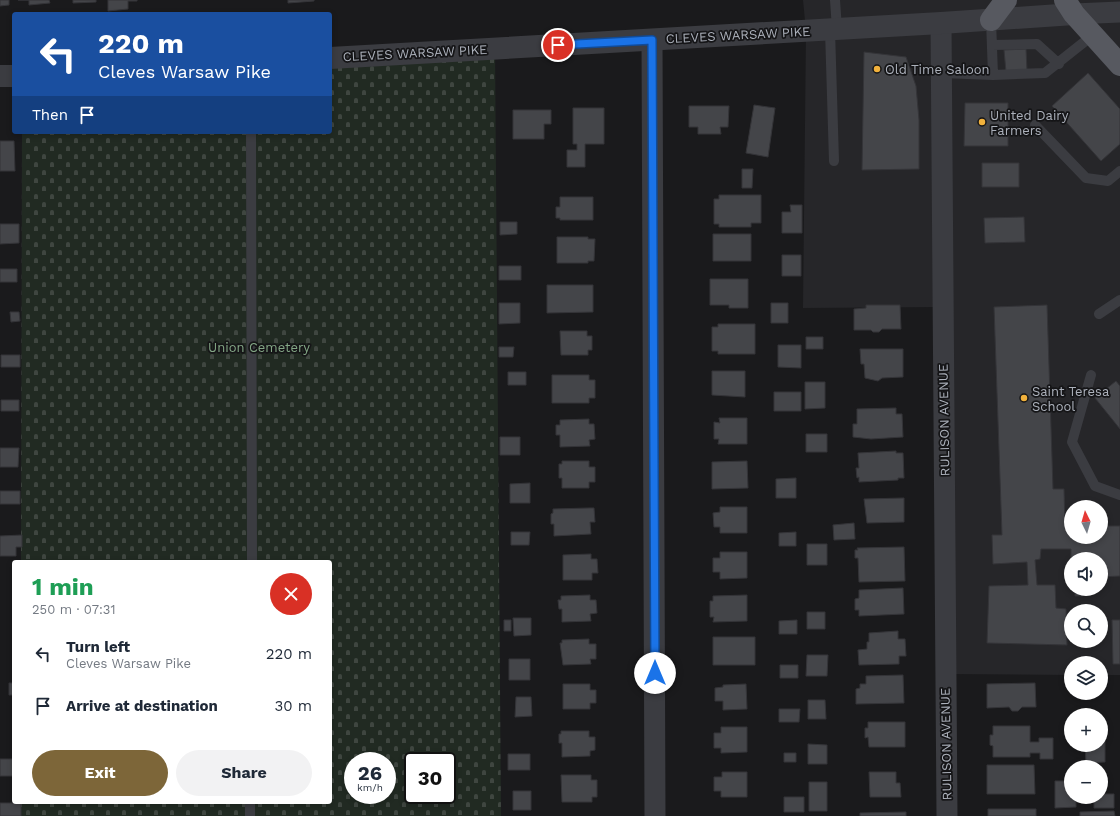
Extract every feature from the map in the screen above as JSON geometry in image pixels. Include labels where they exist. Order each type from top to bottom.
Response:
[{"type":"main road","points":[[991,20],[1006,0]]},
{"type":"main road","points":[[1070,7],[1120,65]]},
{"type":"street","name":"CLEVES WARSAW PIKE","points":[[332,58],[991,20],[1070,7]]},
{"type":"street","points":[[1070,7],[1120,12]]},
{"type":"street","name":"RULISON AVENUE","points":[[941,23],[947,816]]},
{"type":"street","points":[[652,40],[655,816]]},
{"type":"street","points":[[0,76],[12,76]]},
{"type":"lane","points":[[834,161],[833,29],[835,0]]},
{"type":"lane","points":[[991,20],[993,75]]},
{"type":"lane","points":[[942,73],[993,75],[1045,73],[1059,64],[1093,35]]},
{"type":"lane","points":[[992,45],[1037,44],[1059,64]]},
{"type":"lane","points":[[1035,125],[1086,178],[1108,181],[1120,171]]},
{"type":"lane","points":[[251,134],[252,560]]},
{"type":"lane","points":[[1099,314],[1120,300]]},
{"type":"lane","points":[[1090,375],[1072,442],[1095,486],[1120,495]]},
{"type":"lane","points":[[250,804],[250,816]]},
{"type":"shaded area","points":[[803,0],[1120,0],[1120,675],[1108,675],[1108,656],[1064,656],[1064,675],[946,674],[942,307],[803,308],[806,31]]},
{"type":"green space","name":"Union Cemetery","points":[[495,48],[501,816],[21,816],[21,804],[332,804],[332,560],[21,560],[22,134],[332,134],[332,58]]},
{"type":"building","points":[[0,0],[9,0],[9,5],[0,6]]},
{"type":"building","points":[[29,0],[49,0],[50,3],[29,5]]},
{"type":"building","points":[[73,0],[96,0],[96,2],[73,3]]},
{"type":"building","points":[[108,0],[137,1],[128,1],[128,9],[108,11]]},
{"type":"building","points":[[288,0],[314,0],[314,1],[288,3]]},
{"type":"building","points":[[1026,49],[1027,71],[1006,72],[1004,50]]},
{"type":"building","points":[[864,52],[906,57],[916,86],[919,120],[919,169],[862,170]]},
{"type":"building","points":[[1088,73],[1120,109],[1120,144],[1101,161],[1052,106]]},
{"type":"building","points":[[965,103],[1008,103],[1008,146],[964,146]]},
{"type":"building","points":[[754,105],[775,108],[768,157],[746,153]]},
{"type":"building","points":[[689,106],[729,106],[728,127],[720,127],[721,134],[698,134],[698,127],[689,127]]},
{"type":"building","points":[[573,108],[604,108],[604,144],[585,144],[585,167],[567,167],[567,150],[577,150],[577,144],[573,144]]},
{"type":"building","points":[[513,110],[551,110],[551,124],[544,124],[544,139],[513,139]]},
{"type":"building","points":[[0,141],[14,141],[15,171],[0,171]]},
{"type":"building","points":[[982,163],[1019,163],[1019,187],[982,187]]},
{"type":"building","points":[[742,169],[753,169],[752,188],[742,188]]},
{"type":"building","points":[[719,195],[761,195],[761,223],[751,223],[751,227],[719,227],[719,224],[714,224],[714,199],[719,199]]},
{"type":"building","points":[[560,197],[593,197],[593,220],[560,220],[560,218],[556,218],[556,207],[560,207]]},
{"type":"building","points":[[790,205],[802,205],[802,233],[782,233],[782,212],[791,212]]},
{"type":"building","points":[[1024,217],[1025,242],[985,243],[984,218]]},
{"type":"building","points":[[500,222],[517,222],[517,234],[500,235]]},
{"type":"building","points":[[0,224],[19,224],[19,243],[0,244]]},
{"type":"building","points":[[713,234],[751,234],[751,261],[713,261]]},
{"type":"building","points":[[557,237],[588,237],[588,239],[595,239],[594,261],[588,261],[588,263],[557,263]]},
{"type":"building","points":[[782,255],[801,255],[801,276],[782,276]]},
{"type":"building","points":[[499,266],[521,266],[521,280],[499,280]]},
{"type":"building","points":[[0,269],[17,269],[17,282],[0,282]]},
{"type":"building","points":[[710,279],[748,279],[748,308],[729,308],[729,305],[710,305]]},
{"type":"building","points":[[547,285],[593,285],[593,312],[547,313]]},
{"type":"building","points":[[499,303],[520,303],[520,323],[499,324]]},
{"type":"building","points":[[771,303],[788,303],[788,323],[771,323]]},
{"type":"building","points":[[866,305],[900,305],[901,329],[882,329],[879,332],[873,332],[871,330],[854,330],[854,309],[866,308]]},
{"type":"building","name":"Saint Teresa School","points":[[1047,305],[1053,489],[1064,489],[1064,544],[1108,544],[1108,526],[1120,526],[1120,576],[1108,577],[1108,552],[1071,552],[1071,549],[1041,549],[1040,559],[1035,560],[1037,585],[1055,585],[1056,608],[1064,609],[1064,645],[987,643],[989,586],[1028,585],[1027,562],[993,564],[992,535],[1002,535],[994,307]]},
{"type":"building","points":[[10,312],[19,312],[20,321],[11,322]]},
{"type":"building","points":[[718,324],[755,324],[755,354],[718,354],[718,351],[712,351],[712,327],[718,327]]},
{"type":"building","points":[[560,331],[587,331],[587,336],[592,336],[592,350],[588,350],[588,355],[561,355]]},
{"type":"building","points":[[806,337],[823,337],[823,349],[806,349]]},
{"type":"building","points":[[778,345],[801,345],[801,368],[778,367]]},
{"type":"building","points":[[499,347],[514,347],[513,357],[499,357]]},
{"type":"building","points":[[860,349],[903,349],[903,377],[882,378],[878,381],[865,378],[864,364],[861,364]]},
{"type":"building","points":[[1,355],[20,355],[20,367],[1,367]]},
{"type":"building","points":[[712,371],[745,371],[745,397],[712,395]]},
{"type":"building","points":[[508,372],[526,372],[526,385],[508,385]]},
{"type":"building","points":[[552,375],[589,375],[589,380],[595,380],[595,398],[589,398],[589,403],[552,403]]},
{"type":"building","points":[[1116,381],[1120,386],[1120,429],[1095,398]]},
{"type":"building","points":[[805,382],[825,382],[825,408],[805,409]]},
{"type":"building","points":[[774,392],[801,392],[801,411],[774,411]]},
{"type":"building","points":[[1,400],[19,400],[19,411],[1,411]]},
{"type":"building","points":[[896,408],[896,414],[902,414],[903,437],[871,439],[853,437],[853,424],[857,424],[857,409]]},
{"type":"building","points":[[719,418],[747,418],[747,444],[718,444],[719,439],[714,439],[714,422],[720,423]]},
{"type":"building","points":[[589,419],[589,424],[594,424],[595,439],[589,440],[590,446],[560,447],[560,435],[556,435],[556,425],[560,425],[560,420]]},
{"type":"building","points":[[806,434],[827,434],[827,452],[806,452]]},
{"type":"building","points":[[500,437],[520,437],[520,455],[500,455]]},
{"type":"building","points":[[0,448],[19,448],[18,467],[0,467]]},
{"type":"building","points":[[896,451],[896,453],[903,453],[904,478],[898,478],[898,480],[859,482],[856,468],[859,468],[858,453]]},
{"type":"building","points":[[562,461],[589,461],[589,467],[595,467],[595,482],[589,482],[589,488],[562,488],[562,478],[559,478],[559,464],[562,464]]},
{"type":"building","points":[[747,461],[748,488],[712,489],[712,462]]},
{"type":"building","points":[[796,478],[796,498],[776,498],[776,479]]},
{"type":"building","points":[[530,483],[530,503],[510,503],[510,484]]},
{"type":"building","points":[[0,491],[20,491],[20,504],[0,504]]},
{"type":"building","points":[[904,498],[904,522],[867,523],[864,499]]},
{"type":"building","points":[[720,507],[747,507],[747,533],[720,533],[720,527],[714,527],[713,513],[720,512]]},
{"type":"building","points":[[594,508],[595,522],[590,522],[591,534],[554,536],[554,524],[551,524],[551,514],[553,513],[553,509]]},
{"type":"building","points":[[854,523],[855,539],[834,540],[833,525]]},
{"type":"building","points":[[511,532],[530,532],[529,545],[511,545]]},
{"type":"building","points":[[796,532],[796,546],[779,546],[779,533]]},
{"type":"building","points":[[22,535],[22,547],[16,547],[16,556],[0,556],[0,536]]},
{"type":"building","points":[[807,544],[827,544],[827,565],[807,565]]},
{"type":"building","points":[[904,547],[905,581],[859,582],[858,558],[855,558],[855,550],[858,550],[857,548]]},
{"type":"building","points":[[720,552],[747,552],[747,578],[720,579],[720,572],[713,572],[713,558],[720,558]]},
{"type":"building","points":[[591,554],[591,559],[597,559],[598,573],[592,573],[592,580],[563,580],[563,555]]},
{"type":"building","points":[[903,588],[904,614],[859,616],[859,610],[855,610],[855,599],[859,598],[859,590]]},
{"type":"building","points":[[590,595],[590,600],[596,600],[597,613],[590,614],[591,621],[562,622],[562,609],[559,609],[558,600],[561,600],[561,596]]},
{"type":"building","points":[[747,595],[747,621],[713,622],[714,617],[710,617],[710,601],[713,601],[713,596]]},
{"type":"building","points":[[807,612],[825,612],[825,629],[807,629]]},
{"type":"building","points":[[513,618],[531,618],[531,635],[514,636]]},
{"type":"building","points":[[504,620],[511,620],[511,631],[504,631]]},
{"type":"building","points":[[797,620],[797,634],[779,634],[779,621]]},
{"type":"building","points":[[1112,620],[1120,620],[1120,664],[1113,664]]},
{"type":"building","points":[[898,631],[898,639],[905,639],[906,656],[899,656],[899,664],[859,665],[858,650],[867,649],[869,633]]},
{"type":"building","points":[[713,637],[755,637],[755,665],[713,665]]},
{"type":"building","points":[[589,639],[589,644],[596,644],[596,659],[590,659],[591,664],[563,665],[560,643],[562,643],[562,640]]},
{"type":"building","points":[[807,655],[828,655],[827,676],[806,676]]},
{"type":"building","points":[[509,659],[530,659],[530,680],[509,680]]},
{"type":"building","points":[[780,665],[798,665],[798,678],[780,678]]},
{"type":"building","points":[[903,675],[904,703],[856,704],[856,689],[860,688],[860,684],[866,684],[866,676]]},
{"type":"building","points":[[9,683],[12,683],[12,695],[9,695]]},
{"type":"building","points":[[1035,683],[1036,707],[1022,707],[1018,711],[1012,711],[1009,707],[987,708],[987,684]]},
{"type":"building","points":[[563,684],[590,684],[590,690],[596,690],[596,703],[590,703],[590,709],[563,709]]},
{"type":"building","points":[[746,684],[747,709],[723,710],[723,701],[715,701],[715,688],[723,687],[723,685]]},
{"type":"building","points":[[516,697],[531,697],[532,716],[515,717]]},
{"type":"building","points":[[808,700],[825,700],[826,719],[808,719]]},
{"type":"building","points":[[779,709],[800,709],[799,722],[779,722]]},
{"type":"building","points":[[868,722],[905,722],[905,747],[869,747],[868,737],[865,738],[865,728],[868,728]]},
{"type":"building","points":[[993,726],[1030,726],[1030,742],[1039,742],[1039,738],[1053,738],[1053,759],[1040,759],[1040,753],[1030,753],[1030,757],[993,757],[993,746],[990,745],[990,735],[993,735]]},
{"type":"building","points":[[721,727],[747,727],[747,752],[721,753],[721,748],[714,748],[714,733],[721,733]]},
{"type":"building","points":[[561,731],[589,731],[589,737],[595,737],[595,750],[590,751],[590,756],[562,757],[562,743],[559,743],[559,734],[561,734]]},
{"type":"building","points":[[808,744],[827,745],[827,764],[808,764]]},
{"type":"building","points":[[1085,752],[1105,752],[1105,760],[1086,760]]},
{"type":"building","points":[[784,753],[796,753],[796,762],[784,762]]},
{"type":"building","points":[[508,754],[530,754],[530,770],[508,770]]},
{"type":"building","points":[[0,759],[12,759],[12,776],[0,776]]},
{"type":"building","points":[[987,765],[1034,765],[1035,794],[987,794]]},
{"type":"building","points":[[722,772],[747,772],[747,797],[721,797],[721,791],[714,791],[714,777],[722,777]]},
{"type":"building","points":[[869,772],[896,772],[896,783],[900,783],[901,797],[870,797]]},
{"type":"building","points":[[561,775],[591,775],[591,780],[597,780],[597,797],[592,797],[592,802],[562,802]]},
{"type":"building","points":[[1055,781],[1064,781],[1064,804],[1076,804],[1076,807],[1055,808]]},
{"type":"building","points":[[809,782],[827,782],[827,811],[809,811]]},
{"type":"building","points":[[513,791],[531,791],[531,810],[513,810]]},
{"type":"building","points":[[1108,794],[1114,794],[1114,808],[1094,808],[1094,804],[1108,804]]},
{"type":"building","points":[[784,797],[804,797],[804,812],[784,812]]},
{"type":"building","points":[[0,803],[21,804],[21,816],[0,816]]},
{"type":"building","points":[[988,809],[1036,809],[1036,816],[988,816]]},
{"type":"building","points":[[1114,811],[1115,816],[1080,816],[1080,812]]},
{"type":"building","points":[[906,812],[906,816],[860,816],[860,813]]},
{"type":"place","name":"Old Time Saloon","points":[[877,69]]},
{"type":"place","name":"United Dairy Farmers","points":[[982,122]]},
{"type":"place","name":"Saint Teresa School","points":[[1024,398]]},
{"type":"route","points":[[558,45],[652,40],[655,673]]}]
